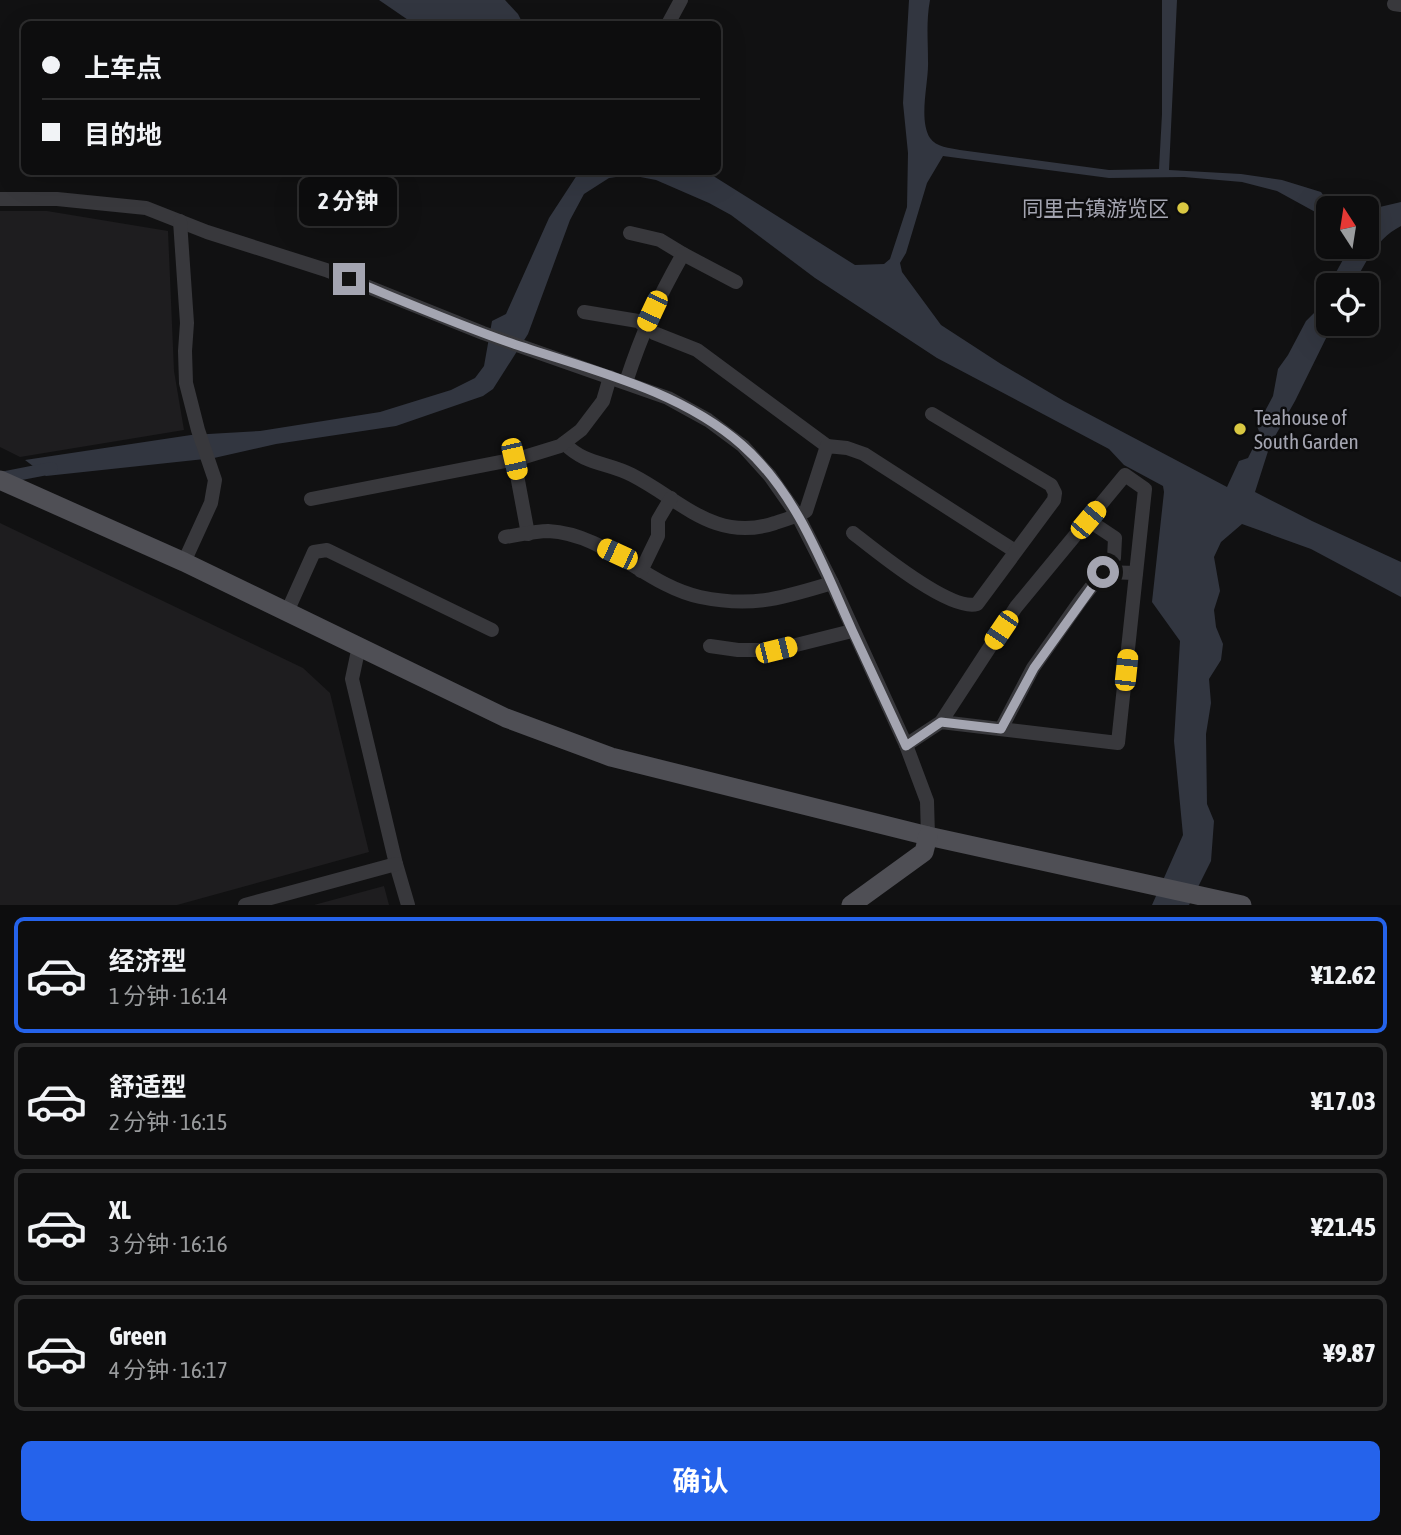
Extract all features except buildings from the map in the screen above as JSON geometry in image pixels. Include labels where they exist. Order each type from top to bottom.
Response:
[{"type":"main road","points":[[0,480],[184,562],[506,718],[611,757],[928,836],[1242,905]]},
{"type":"main road","points":[[851,905],[923,852],[928,836]]},
{"type":"street","points":[[670,21],[681,0]]},
{"type":"street","points":[[0,199],[57,199],[146,208],[207,232],[326,270],[483,333],[626,382],[668,398],[708,420],[743,446],[770,476],[798,516],[832,583],[906,746],[927,801],[928,836]]},
{"type":"street","points":[[180,221],[187,323],[187,383],[198,430],[215,480],[211,503],[184,562]]},
{"type":"street","points":[[630,233],[660,240],[736,282]]},
{"type":"street","points":[[626,382],[645,326],[683,254]]},
{"type":"street","points":[[584,312],[638,321],[654,333],[696,350],[827,446],[847,448],[864,454],[1015,551]]},
{"type":"street","points":[[311,499],[514,459],[564,443],[581,430],[603,401],[610,377]]},
{"type":"street","points":[[853,533],[919,582],[950,600],[971,606],[976,604],[1054,500],[1055,493],[1051,485],[932,414]]},
{"type":"street","points":[[564,443],[575,454],[630,474],[702,518],[734,528],[756,529],[806,511],[827,446]]},
{"type":"street","points":[[514,459],[528,534]]},
{"type":"street","points":[[906,746],[941,722],[1016,607],[1125,475],[1145,489],[1118,743],[941,722]]},
{"type":"street","points":[[641,571],[658,536],[658,520],[671,498]]},
{"type":"street","points":[[1001,729],[1034,668],[1114,558],[1115,538],[1088,520]]},
{"type":"street","points":[[506,537],[547,531],[569,535],[617,554],[654,580],[698,597],[739,602],[779,599],[832,583]]},
{"type":"street","points":[[287,612],[314,552],[327,550],[492,630]]},
{"type":"street","points":[[1103,572],[1136,573]]},
{"type":"street","points":[[710,646],[738,650],[776,650],[852,631]]},
{"type":"street","points":[[359,646],[352,679],[408,905]]},
{"type":"street","points":[[245,905],[396,864]]},
{"type":"shaded area","points":[[379,0],[505,0],[522,21],[410,21]]},
{"type":"shaded area","points":[[909,0],[930,0],[924,111],[927,130],[933,141],[944,147],[960,150],[1109,170],[1159,169],[1162,0],[1177,0],[1169,170],[1241,174],[1282,180],[1321,192],[1324,196],[1316,196],[1316,212],[1277,191],[1242,182],[1184,177],[1109,178],[943,156],[927,183],[906,253],[900,263],[902,272],[941,325],[1064,401],[1227,487],[1239,461],[1248,458],[1260,434],[1257,426],[1273,396],[1278,369],[1306,321],[1316,311],[1316,336],[1327,336],[1270,445],[1255,492],[1401,562],[1401,597],[1311,549],[1242,524],[1221,542],[1214,557],[1220,591],[1214,610],[1216,627],[1223,644],[1221,660],[1209,679],[1211,703],[1206,734],[1207,804],[1214,821],[1211,861],[1189,905],[1152,905],[1183,835],[1174,741],[1180,641],[1152,602],[1163,486],[1124,465],[1109,449],[937,358],[815,278],[731,215],[656,180],[630,175],[712,175],[855,265],[884,264],[890,259],[907,207],[908,153],[903,103]]},
{"type":"shaded area","points":[[577,175],[630,175],[609,178],[584,194],[570,220],[528,334],[493,389],[483,396],[396,426],[276,444],[214,458],[46,476],[25,460],[191,435],[260,431],[380,412],[451,390],[475,378],[484,366],[492,321],[506,314],[549,218]]},
{"type":"shaded area","points":[[1401,202],[1401,226],[1379,243],[1379,207]]},
{"type":"shaded area","points":[[0,211],[47,211],[168,231],[174,371],[184,430],[20,457],[0,447]]},
{"type":"shaded area","points":[[1343,259],[1368,259],[1360,273],[1336,273]]},
{"type":"shaded area","points":[[0,523],[303,668],[330,693],[369,852],[177,905],[0,905]]},
{"type":"shaded area","points":[[384,886],[389,905],[314,905]]},
{"type":"waterway","points":[[0,478],[52,468]]},
{"type":"place","name":"同里古镇游览区","points":[[1183,208]]},
{"type":"place","name":"Teahouse of South Garden","points":[[1240,429]]},
{"type":"route","points":[[349,279],[483,333],[668,398],[708,420],[743,446],[770,476],[798,516],[832,583],[906,746],[941,722],[1001,729],[1034,668],[1103,572]]}]
